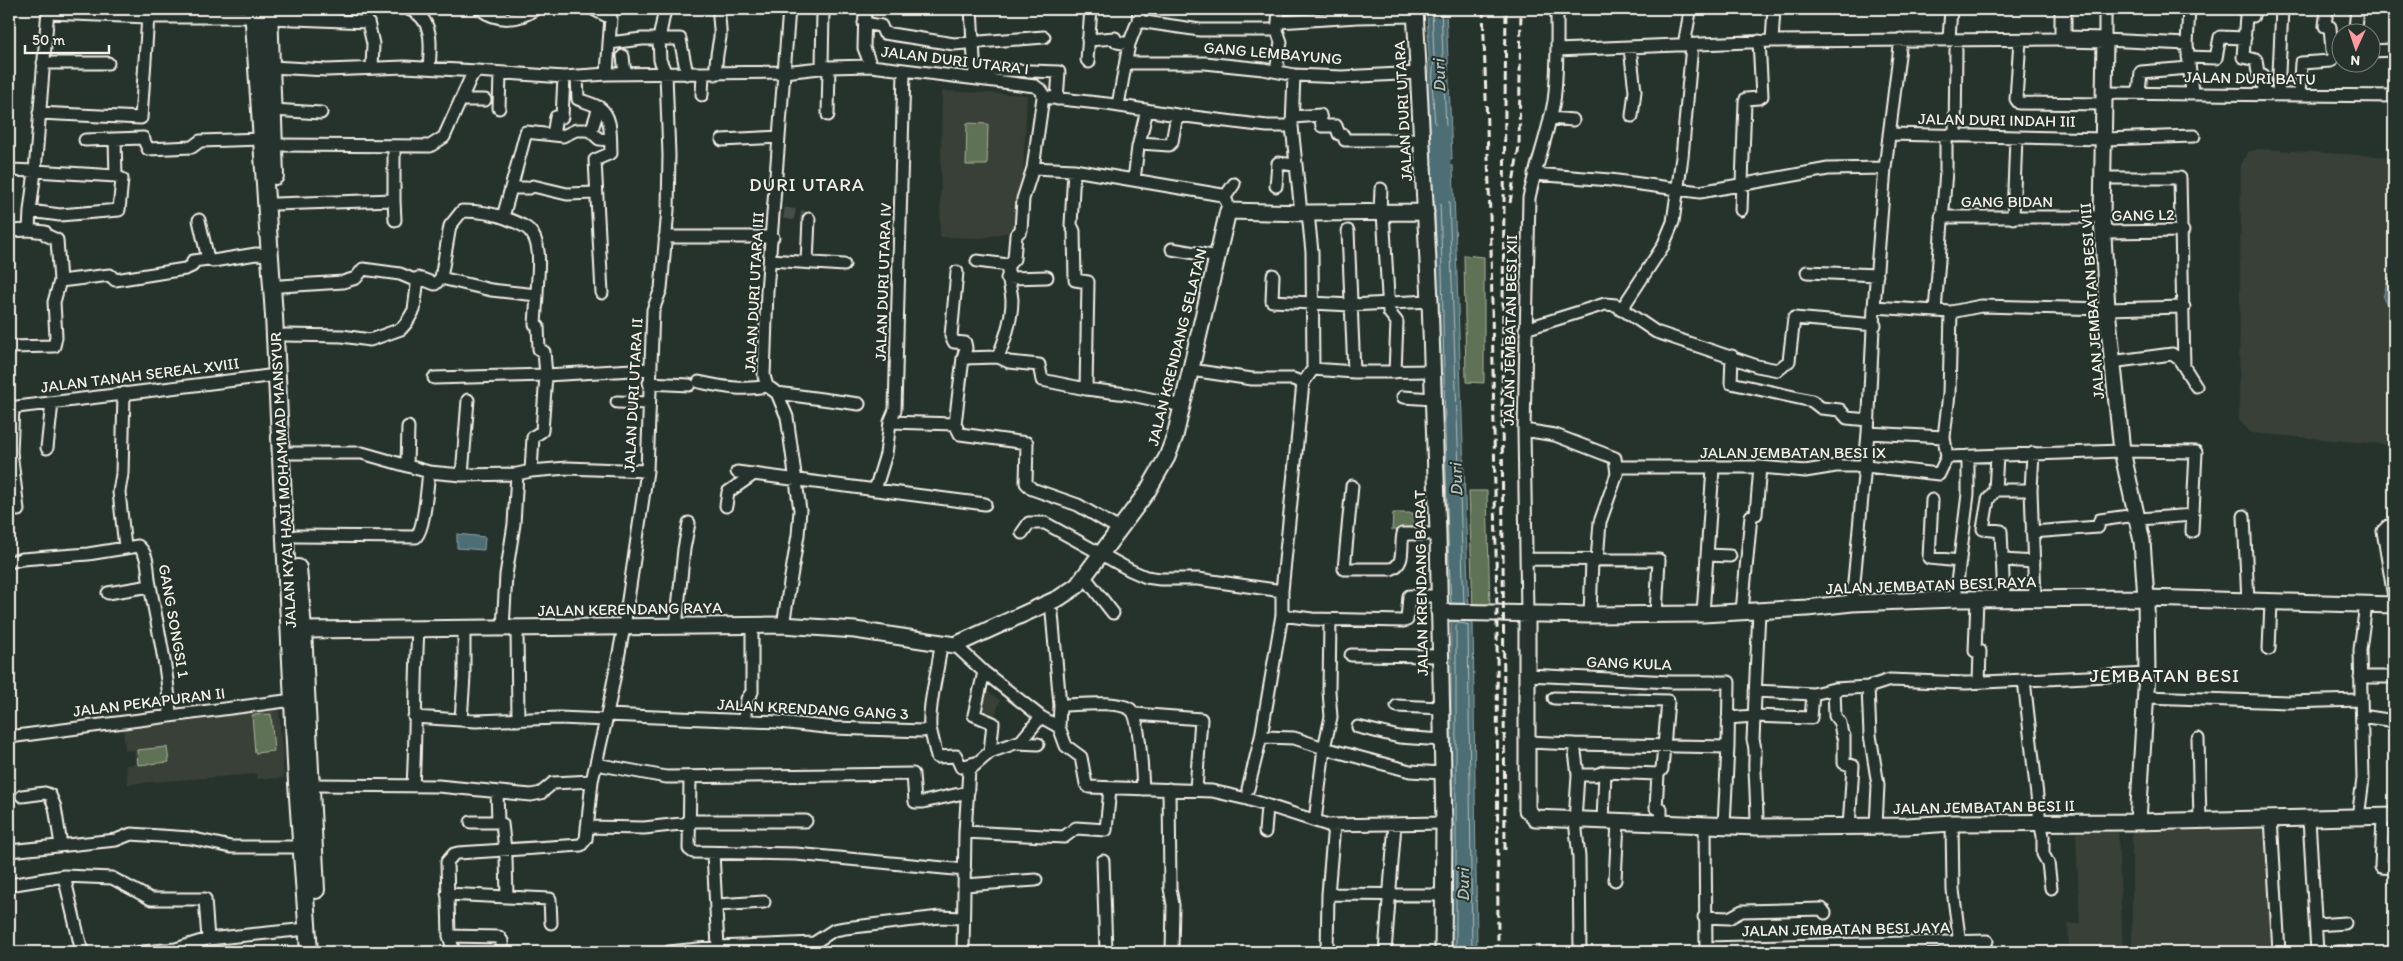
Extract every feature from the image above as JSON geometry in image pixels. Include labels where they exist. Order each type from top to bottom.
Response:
[{"type":"main road","name":"JALAN KYAI HAJI MOHAMMAD MANSYUR","points":[[261,13],[271,67],[273,110],[266,143],[275,204],[285,334],[281,374],[291,453],[292,528]]},
{"type":"main road","name":"JALAN KYAI HAJI MOHAMMAD MANSYUR","points":[[261,13],[270,255],[292,528],[299,699],[304,768],[302,847],[309,952]]},
{"type":"main road","name":"JALAN KYAI HAJI MOHAMMAD MANSYUR","points":[[304,768],[312,784],[319,952]]},
{"type":"street","points":[[408,9],[419,15],[429,29],[431,51],[429,68]]},
{"type":"street","points":[[480,9],[492,15],[513,20],[524,17],[536,9]]},
{"type":"street","points":[[593,9],[611,18],[608,74]]},
{"type":"street","name":"JALAN DURI UTARA II","points":[[587,827],[592,781],[624,627],[647,471],[653,310],[661,289],[668,210],[669,155],[666,74],[660,60],[660,39],[665,9]]},
{"type":"street","points":[[716,74],[715,56],[720,40],[721,24],[718,19],[719,9]]},
{"type":"street","name":"JALAN DURI UTARA III","points":[[777,394],[767,386],[764,376],[772,237],[779,213],[780,137],[789,9]]},
{"type":"street","points":[[824,9],[828,115]]},
{"type":"street","points":[[865,9],[864,48],[871,66]]},
{"type":"street","points":[[971,9],[975,73],[1059,72],[1057,99]]},
{"type":"street","points":[[1089,62],[1087,60],[1091,9]]},
{"type":"street","points":[[1118,105],[1130,44],[1138,21],[1139,9]]},
{"type":"street","points":[[1276,71],[1280,46],[1278,9]]},
{"type":"street","name":"JALAN JEMBATAN BESI XII","points":[[1527,613],[1524,430],[1529,198],[1554,99],[1557,9]]},
{"type":"street","points":[[1772,40],[1774,9]]},
{"type":"street","points":[[1935,311],[1946,171],[1951,136],[1955,43],[1951,9]]},
{"type":"street","points":[[2063,9],[2063,39]]},
{"type":"street","points":[[2105,9],[2105,40]]},
{"type":"street","points":[[2189,9],[2187,44],[2192,92]]},
{"type":"street","points":[[2254,9],[2253,16],[2246,16],[2243,56],[2256,60],[2258,73],[2263,75],[2264,94]]},
{"type":"street","points":[[2278,94],[2282,9]]},
{"type":"street","points":[[2327,9],[2325,26],[2330,27]]},
{"type":"street","points":[[2356,22],[2357,9]]},
{"type":"street","points":[[29,230],[48,11],[148,17],[261,13],[328,14],[368,22],[373,50],[372,68]]},
{"type":"street","points":[[1138,21],[1200,30],[1278,26],[1415,12]]},
{"type":"street","name":"JALAN DURI UTARA","points":[[1415,12],[1426,212]]},
{"type":"street","points":[[1621,310],[1663,246],[1673,222],[1678,190],[1690,12]]},
{"type":"street","points":[[39,113],[141,118],[148,17]]},
{"type":"street","points":[[864,23],[881,26],[883,33],[954,44],[1044,37]]},
{"type":"street","points":[[2139,93],[2141,72],[2216,58],[2220,37],[2245,38]]},
{"type":"street","points":[[1088,40],[1115,38],[1117,42],[1130,44]]},
{"type":"street","points":[[609,43],[680,39],[687,74]]},
{"type":"street","points":[[1556,50],[1772,40],[1901,39],[1955,43],[2063,39],[2187,44]]},
{"type":"street","points":[[1852,603],[1866,466],[1875,325],[1874,307],[1885,168],[1901,39]]},
{"type":"street","name":"JALAN DURI BATU","points":[[2020,40],[2016,99],[2019,103],[2104,98],[2139,93],[2192,92],[2394,96]]},
{"type":"street","name":"JALAN JEMBATAN BESI VIII","points":[[2105,40],[2103,225],[2107,309],[2111,362],[2122,451],[2139,519],[2146,598],[2147,674],[2138,821]]},
{"type":"street","points":[[1741,210],[1745,102],[1746,98],[1759,98],[1762,96],[1759,41]]},
{"type":"street","points":[[1630,48],[1635,90],[1632,116]]},
{"type":"street","points":[[2380,51],[2394,50]]},
{"type":"street","points":[[623,56],[625,74]]},
{"type":"street","points":[[2299,95],[2300,64],[2303,61],[2330,61]]},
{"type":"street","points":[[43,62],[108,63]]},
{"type":"street","name":"GANG LEMBAYUNG","points":[[1126,63],[1205,63],[1276,71],[1294,75],[1342,77],[1418,73]]},
{"type":"street","name":"JALAN DURI UTARA I","points":[[271,67],[327,70],[429,68],[564,77],[608,74],[784,72],[825,67],[871,66],[904,72],[975,73],[1035,86],[1042,91],[1042,97],[1033,168],[1023,198],[1021,230],[1016,235],[1014,259],[1008,265],[1007,278],[1012,306],[998,357]]},
{"type":"street","points":[[85,140],[143,138],[148,149],[192,147],[200,141],[430,146],[444,137],[471,77],[477,71]]},
{"type":"street","name":"JALAN DURI UTARA IV","points":[[875,490],[886,454],[890,422],[896,410],[904,72]]},
{"type":"street","points":[[499,108],[500,74]]},
{"type":"street","points":[[702,94],[703,74]]},
{"type":"street","points":[[1248,789],[1261,737],[1282,615],[1282,591],[1303,383],[1313,369],[1312,252],[1296,165],[1292,122],[1294,75]]},
{"type":"street","points":[[577,76],[578,99],[599,107],[607,114],[610,140],[611,153],[595,160],[602,293]]},
{"type":"street","points":[[553,135],[556,117],[562,117],[564,77]]},
{"type":"street","points":[[1042,97],[1118,105],[1177,115],[1267,126],[1292,122],[1320,114],[1322,126],[1336,126],[1339,134],[1343,135],[1345,140],[1422,140]]},
{"type":"street","points":[[461,100],[485,100]]},
{"type":"street","points":[[589,130],[593,126],[599,107]]},
{"type":"street","points":[[273,110],[321,112]]},
{"type":"street","points":[[1134,180],[1147,110]]},
{"type":"street","points":[[1140,144],[1169,145],[1172,142],[1177,115]]},
{"type":"street","points":[[1550,118],[1573,120]]},
{"type":"street","points":[[503,217],[526,132],[563,136],[576,130],[589,130],[599,138],[610,140]]},
{"type":"street","name":"JALAN DURI INDAH III","points":[[1889,134],[2104,139],[2194,136]]},
{"type":"street","points":[[722,140],[780,137]]},
{"type":"street","points":[[2013,218],[2016,137]]},
{"type":"street","points":[[115,140],[116,176]]},
{"type":"street","points":[[438,142],[452,143]]},
{"type":"street","points":[[394,146],[395,220]]},
{"type":"street","points":[[1276,186],[1278,163],[1296,165]]},
{"type":"street","points":[[1033,168],[1074,170],[1134,180],[1227,204],[1305,213],[1426,212]]},
{"type":"street","points":[[1534,174],[1610,180],[1700,192],[1828,169],[1885,168]]},
{"type":"street","points":[[9,170],[116,176],[122,179],[119,210],[60,215],[30,211]]},
{"type":"street","points":[[1074,170],[1071,224],[1074,231],[1075,280],[1088,282],[1086,389]]},
{"type":"street","points":[[2103,178],[2177,176],[2181,181],[2184,367]]},
{"type":"street","points":[[1227,204],[1234,184]]},
{"type":"street","points":[[511,188],[529,188],[533,186],[567,194],[596,193]]},
{"type":"street","points":[[1381,189],[1389,314],[1397,322],[1395,372]]},
{"type":"street","points":[[275,204],[394,200]]},
{"type":"street","name":"JALAN KRENDANG SELATAN","points":[[948,644],[1067,593],[1077,586],[1147,492],[1167,456],[1183,406],[1218,257],[1227,204]]},
{"type":"street","points":[[281,286],[343,282],[356,278],[363,269],[400,274],[412,279],[418,278],[435,284],[441,278],[450,226],[459,212],[473,211],[503,217],[528,228],[537,252],[536,324],[538,326],[539,349],[544,352],[546,375],[542,431],[533,437],[532,471]]},
{"type":"street","name":"JALAN KRENDANG BARAT","points":[[1426,212],[1438,534],[1438,596],[1443,612],[1440,656],[1444,823],[1443,952]]},
{"type":"street","name":"GANG BIDAN","points":[[1942,217],[2013,218],[2103,225]]},
{"type":"street","points":[[199,220],[208,260]]},
{"type":"street","points":[[807,262],[809,220]]},
{"type":"street","name":"GANG L2","points":[[2103,225],[2183,231]]},
{"type":"street","points":[[9,231],[29,230],[45,232],[46,235],[56,240],[60,281],[54,302],[56,341],[54,346],[9,347]]},
{"type":"street","points":[[1348,231],[1354,372]]},
{"type":"street","points":[[665,237],[772,237]]},
{"type":"street","points":[[1172,249],[1218,257]]},
{"type":"street","points":[[60,281],[110,275],[115,280],[125,279],[177,271],[192,266],[193,261],[213,261],[256,254],[270,255]]},
{"type":"street","points":[[770,260],[844,265]]},
{"type":"street","points":[[976,261],[1008,265]]},
{"type":"street","points":[[957,272],[951,336],[954,342],[965,343],[966,348],[963,358],[955,424],[960,434],[1028,444],[1026,483],[1032,488],[1078,505],[1119,529]]},
{"type":"street","points":[[1807,272],[1877,275]]},
{"type":"street","points":[[1272,275],[1271,300],[1351,305],[1430,301]]},
{"type":"street","points":[[1007,278],[1048,277]]},
{"type":"street","points":[[285,334],[342,336],[370,340],[401,329],[408,322],[414,310],[418,278]]},
{"type":"street","points":[[441,278],[491,290],[537,295]]},
{"type":"street","points":[[1525,329],[1605,304],[1616,305],[1656,332],[1732,356],[1757,366],[1778,370],[1789,361],[1794,318],[1875,325]]},
{"type":"street","points":[[1874,307],[1951,312],[1981,306],[2107,309],[2184,307]]},
{"type":"street","points":[[1951,312],[1949,394],[1944,437],[1947,457],[2122,451],[2196,452],[2192,532]]},
{"type":"street","points":[[2111,362],[2172,354],[2179,358],[2196,386]]},
{"type":"street","points":[[1732,356],[1731,383],[1812,401],[1821,408],[1840,410],[1847,418],[1868,420]]},
{"type":"street","points":[[963,358],[998,357],[1009,362],[1039,365],[1042,380],[1086,389],[1127,394],[1183,406]]},
{"type":"street","points":[[434,378],[546,375],[650,368]]},
{"type":"street","points":[[1313,369],[1354,372],[1432,371]]},
{"type":"street","points":[[1191,370],[1253,379],[1293,379],[1303,383]]},
{"type":"street","name":"JALAN TANAH SEREAL XVIII","points":[[11,407],[281,374]]},
{"type":"street","points":[[649,383],[694,383],[751,389],[767,386]]},
{"type":"street","points":[[9,562],[22,559],[88,554],[125,547],[119,492],[122,474],[124,393]]},
{"type":"street","points":[[783,625],[798,535],[800,510],[789,426],[777,394],[859,404]]},
{"type":"street","points":[[1403,397],[1433,399]]},
{"type":"street","points":[[462,475],[468,400]]},
{"type":"street","points":[[617,402],[649,403]]},
{"type":"street","points":[[47,448],[52,403]]},
{"type":"street","points":[[11,407],[10,452],[18,510]]},
{"type":"street","points":[[890,422],[955,424]]},
{"type":"street","points":[[407,466],[408,427]]},
{"type":"street","points":[[1524,430],[1555,435],[1615,458],[1617,474],[1600,522],[1590,615]]},
{"type":"street","points":[[1868,433],[1944,437]]},
{"type":"street","points":[[291,453],[362,453],[429,472],[462,475],[517,474],[567,468],[647,471]]},
{"type":"street","points":[[2033,453],[2031,490],[2035,598]]},
{"type":"street","points":[[1955,599],[1968,494],[1968,456]]},
{"type":"street","points":[[1983,529],[1988,500],[1995,490],[1997,456]]},
{"type":"street","name":"JALAN JEMBATAN BESI IX","points":[[1617,467],[1760,467],[1805,471],[1836,466],[1866,466],[1939,474],[1947,457]]},
{"type":"street","points":[[1742,612],[1751,516],[1756,514],[1760,467]]},
{"type":"street","points":[[1703,614],[1713,468]]},
{"type":"street","points":[[292,528],[416,537],[420,534],[429,472]]},
{"type":"street","points":[[737,472],[985,504]]},
{"type":"street","points":[[517,474],[514,524],[506,575],[518,720]]},
{"type":"street","points":[[726,506],[728,492],[754,474]]},
{"type":"street","points":[[1352,486],[1344,569],[1373,570],[1397,567],[1400,564],[1403,534],[1438,534]]},
{"type":"street","points":[[1995,490],[2031,490]]},
{"type":"street","points":[[1932,500],[1930,558],[1960,561]]},
{"type":"street","points":[[2032,532],[2098,527],[2100,520],[2129,516],[2139,519],[2193,515]]},
{"type":"street","points":[[2244,516],[2248,602]]},
{"type":"street","points":[[676,627],[684,549],[689,523]]},
{"type":"street","points":[[1022,533],[1028,523],[1044,523],[1100,554],[1146,576],[1160,579],[1198,579],[1282,591]]},
{"type":"street","points":[[2394,526],[2388,526],[2383,532],[2394,598]]},
{"type":"street","points":[[1963,527],[2001,531],[2004,560],[2004,599]]},
{"type":"street","name":"GANG SONGSI 1","points":[[125,547],[138,546],[144,550],[165,654],[170,716]]},
{"type":"street","points":[[1707,554],[1730,556]]},
{"type":"street","points":[[1526,559],[1659,560],[1656,614]]},
{"type":"street","points":[[2004,560],[2034,562]]},
{"type":"street","points":[[1084,576],[1113,613]]},
{"type":"street","points":[[108,593],[150,586]]},
{"type":"street","points":[[1282,615],[1330,620],[1404,621],[1408,620],[1409,596],[1438,596]]},
{"type":"street","name":"JALAN JEMBATAN BESI RAYA","points":[[1443,612],[1590,615],[1703,614],[1852,603],[2035,598],[2146,598],[2270,603],[2394,604]]},
{"type":"street","points":[[1977,599],[1975,651],[1980,651],[1979,682]]},
{"type":"street","points":[[2269,649],[2270,603]]},
{"type":"street","points":[[2358,818],[2363,779],[2360,650],[2366,604]]},
{"type":"street","points":[[1757,827],[1758,789],[1754,770],[1756,748],[1753,740],[1759,611]]},
{"type":"street","points":[[1052,613],[1060,705],[1059,727],[1066,746],[1081,757],[1087,786],[1093,788],[1196,789],[1247,799],[1315,821],[1334,825],[1444,823]]},
{"type":"street","points":[[1527,613],[1528,742],[1728,747]]},
{"type":"street","points":[[1315,821],[1324,748],[1331,717],[1330,620]]},
{"type":"street","points":[[744,720],[747,698],[752,692],[752,625]]},
{"type":"street","name":"JALAN KERENDANG RAYA","points":[[297,630],[464,630],[783,625],[855,630],[948,644]]},
{"type":"street","points":[[413,786],[418,629]]},
{"type":"street","points":[[461,720],[464,682],[464,630]]},
{"type":"street","points":[[948,644],[1041,717],[1059,727]]},
{"type":"street","name":"JALAN KRENDANG GANG 3","points":[[414,717],[461,720],[606,718],[744,720],[923,731],[930,728],[929,718],[940,660],[948,644]]},
{"type":"street","points":[[1351,655],[1440,656]]},
{"type":"street","points":[[984,672],[974,715],[993,723],[990,752]]},
{"type":"street","points":[[1755,692],[1813,694],[1834,689],[1868,687],[1890,680],[1979,682],[2147,674]]},
{"type":"street","name":"GANG KULA","points":[[1527,675],[1671,682],[1729,682],[1728,718]]},
{"type":"street","points":[[2360,677],[2394,677]]},
{"type":"street","points":[[2024,680],[2043,836],[2043,854],[2048,863],[2051,888]]},
{"type":"street","points":[[1661,822],[1660,809],[1656,808],[1658,774],[1662,769],[1671,682]]},
{"type":"street","points":[[1868,687],[1870,735],[1878,785],[1876,826]]},
{"type":"street","points":[[1834,689],[1835,716],[1840,723],[1842,735],[1844,736],[1844,763],[1853,766],[1849,826]]},
{"type":"street","points":[[1724,825],[1728,718],[1754,716],[1812,718],[1813,694]]},
{"type":"street","points":[[2146,697],[2288,702],[2360,700]]},
{"type":"street","points":[[1554,698],[1668,702]]},
{"type":"street","name":"JALAN PEKAPURAN II","points":[[9,737],[299,699]]},
{"type":"street","points":[[1060,705],[1109,704],[1130,708],[1135,714],[1143,789]]},
{"type":"street","points":[[1397,706],[1441,708]]},
{"type":"street","points":[[1135,714],[1201,719],[1196,789]]},
{"type":"street","points":[[2362,716],[2394,721]]},
{"type":"street","points":[[1017,744],[1041,717]]},
{"type":"street","points":[[1358,727],[1399,737],[1442,740]]},
{"type":"street","points":[[930,728],[938,758],[956,756],[960,768],[975,763]]},
{"type":"street","points":[[1261,737],[1294,738],[1410,772],[1442,773]]},
{"type":"street","points":[[2198,739],[2200,820]]},
{"type":"street","name":"JALAN JEMBATAN BESI II","points":[[1528,742],[1527,810],[1535,818],[1757,827],[2272,818],[2310,819],[2389,816]]},
{"type":"street","points":[[963,952],[962,918],[966,870],[965,832],[969,770],[990,752],[1017,744],[1038,744]]},
{"type":"street","points":[[1574,744],[1578,776],[1575,820],[1579,857],[1580,952]]},
{"type":"street","points":[[596,764],[666,777],[690,778],[913,774],[915,802],[968,792]]},
{"type":"street","points":[[1578,776],[1595,775],[1605,772],[1658,774]]},
{"type":"street","points":[[1605,772],[1616,880]]},
{"type":"street","points":[[690,778],[690,851],[805,854],[966,870]]},
{"type":"street","points":[[312,784],[438,786],[536,795],[553,783],[592,781]]},
{"type":"street","points":[[965,832],[1064,837],[1076,828],[1106,830],[1110,788]]},
{"type":"street","points":[[1169,788],[1170,888],[1173,906],[1172,952]]},
{"type":"street","points":[[496,792],[498,822]]},
{"type":"street","points":[[22,796],[45,793],[50,795],[61,845]]},
{"type":"street","points":[[1265,832],[1267,806]]},
{"type":"street","points":[[2389,816],[2381,867],[2394,868]]},
{"type":"street","points":[[2272,818],[2279,952]]},
{"type":"street","points":[[2310,819],[2317,952]]},
{"type":"street","points":[[454,952],[449,936],[447,862],[454,854],[581,844],[586,839],[587,827],[644,828],[690,822],[806,821]]},
{"type":"street","points":[[471,822],[498,822],[502,824],[507,896]]},
{"type":"street","points":[[1952,823],[1952,890],[1960,947]]},
{"type":"street","points":[[1385,952],[1395,824]]},
{"type":"street","points":[[1705,824],[1704,917],[1706,950]]},
{"type":"street","points":[[1328,952],[1328,894],[1334,825]]},
{"type":"street","points":[[9,850],[116,840],[131,834],[182,837],[231,847],[302,847]]},
{"type":"street","points":[[713,853],[718,947]]},
{"type":"street","points":[[1103,861],[1106,952]]},
{"type":"street","points":[[9,885],[64,876],[112,878],[151,899],[205,899],[208,939]]},
{"type":"street","points":[[64,876],[82,952]]},
{"type":"street","points":[[964,885],[1036,880]]},
{"type":"street","points":[[447,894],[550,899],[551,923]]},
{"type":"street","points":[[1328,894],[1443,896]]},
{"type":"street","points":[[717,905],[764,902]]},
{"type":"street","points":[[1704,917],[1729,918],[1742,911],[1822,909],[1825,913]]},
{"type":"street","points":[[668,952],[718,947],[732,950],[814,943],[834,930],[845,928],[940,917],[962,918]]},
{"type":"street","points":[[2316,925],[2345,923]]},
{"type":"street","points":[[142,952],[176,951],[208,939],[307,929]]},
{"type":"street","points":[[449,936],[498,937],[502,941],[502,952]]},
{"type":"street","name":"JALAN JEMBATAN BESI JAYA","points":[[1706,950],[1960,947],[1986,941]]},
{"type":"shaded area","points":[[942,91],[1027,95],[1020,230],[981,238],[940,237]]},
{"type":"shaded area","points":[[2258,149],[2394,157],[2394,445],[2251,433],[2239,420],[2241,165],[2248,152]]},
{"type":"shaded area","points":[[983,688],[1000,700],[993,722],[975,715]]},
{"type":"shaded area","points":[[267,708],[279,711],[284,778],[257,779],[256,774],[128,784],[126,765],[135,764],[134,750],[125,751],[123,727]]},
{"type":"shaded area","points":[[2132,828],[2265,828],[2271,952],[2132,952]]},
{"type":"shaded area","points":[[2118,831],[2123,952],[2069,952],[2068,924],[2080,924],[2076,833]]},
{"type":"green space","points":[[967,123],[988,124],[987,165],[966,165]]},
{"type":"green space","points":[[1464,255],[1484,257],[1484,383],[1466,382]]},
{"type":"green space","points":[[1469,491],[1487,491],[1490,610],[1473,610]]},
{"type":"green space","points":[[1393,513],[1413,513],[1413,530],[1392,530]]},
{"type":"green space","points":[[271,714],[274,751],[255,753],[252,715]]},
{"type":"green space","points":[[167,747],[169,762],[138,765],[137,750]]},
{"type":"water","points":[[1427,9],[1446,9],[1452,159],[1432,160],[1427,84],[1429,56]]},
{"type":"water","points":[[1433,166],[1453,166],[1469,610],[1446,610]]},
{"type":"water","points":[[2394,274],[2394,309],[2383,298],[2388,279]]},
{"type":"water","points":[[457,534],[485,537],[484,550],[457,548]]},
{"type":"water","points":[[1451,618],[1473,619],[1477,952],[1451,952]]},
{"type":"pier","points":[[1427,10],[1448,10],[1449,17],[1427,17]]},
{"type":"waterway","name":"Duri","points":[[1439,133],[1442,194]]},
{"type":"tunnel","points":[[784,213],[803,216],[809,219]]},
{"type":"railway","points":[[1483,9],[1491,245],[1497,613],[1498,952]]},
{"type":"railway","points":[[1505,850],[1502,402],[1506,9]]},
{"type":"railway","points":[[1510,203],[1519,146],[1521,9]]},
{"type":"district","name":"DURI UTARA","points":[[807,184]]},
{"type":"district","name":"JEMBATAN BESI","points":[[2165,675]]}]
